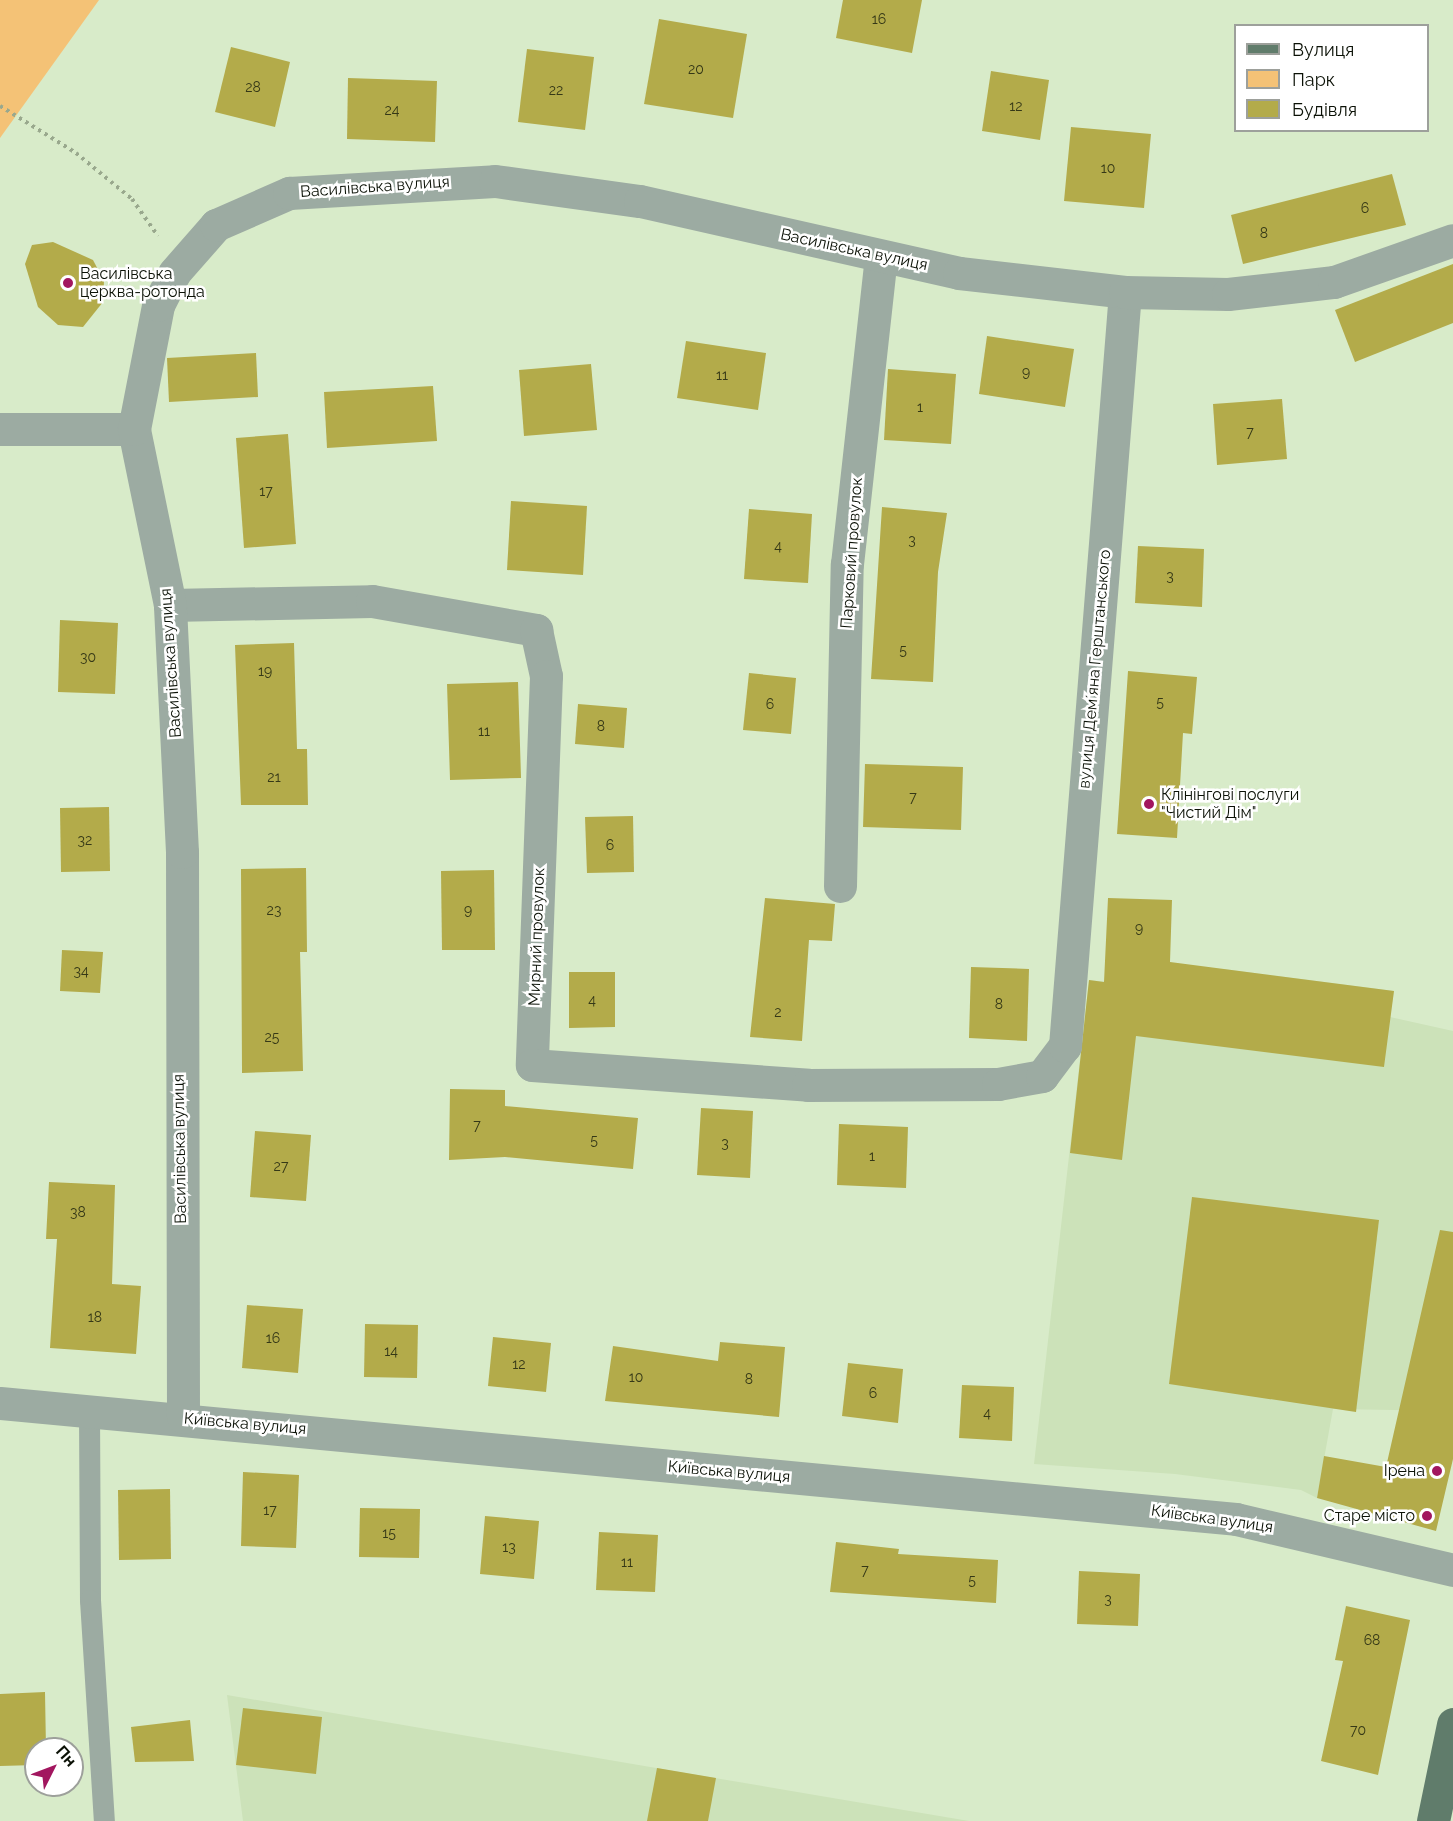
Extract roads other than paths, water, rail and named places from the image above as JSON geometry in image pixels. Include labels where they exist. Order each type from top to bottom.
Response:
[{"type":"main road","points":[[1433,1821],[1453,1724]]},
{"type":"street","name":"Василівська вулиця","points":[[183,1417],[182,852],[170,605],[134,429],[145,351],[174,273],[216,225],[289,193],[495,181],[588,190],[881,257],[1125,292],[1228,294],[1334,282],[1453,240]]},
{"type":"street","name":"Парковий провулок","points":[[840,886],[847,564],[881,257]]},
{"type":"street","name":"вулиця Демʼяна Герштанського","points":[[1065,1046],[1125,292]]},
{"type":"street","points":[[0,429],[134,429]]},
{"type":"street","name":"Мирний провулок","points":[[170,605],[372,601],[536,630],[546,676],[532,1065],[808,1085],[998,1084],[1042,1076],[1065,1046]]},
{"type":"street","name":"Київська вулиця","points":[[0,1403],[183,1417],[1236,1519],[1453,1570]]},
{"type":"lane","points":[[89,1410],[90,1600],[104,1821]]},
{"type":"place","name":"Василівська церква-ротонда","points":[[68,283]]},
{"type":"place","name":"Клінінгові послуги \"Чистий Дім\"","points":[[1149,804]]},
{"type":"place","name":"Ірена","points":[[1437,1471]]},
{"type":"place","name":"Старе місто","points":[[1427,1516]]}]
